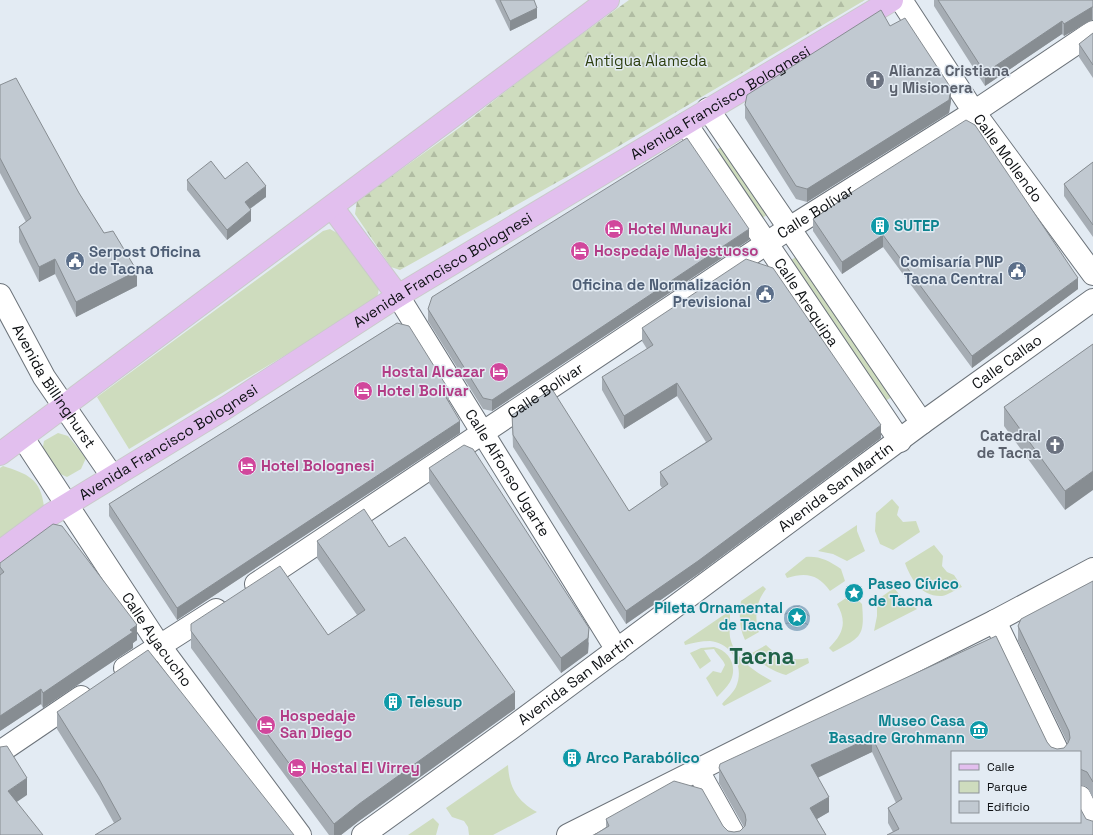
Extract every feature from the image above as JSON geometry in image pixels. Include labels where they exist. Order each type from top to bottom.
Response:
[{"type":"main road","points":[[0,454],[608,0]]},
{"type":"main road","name":"Avenida Francisco Bolognesi","points":[[0,552],[66,505],[227,407],[398,296],[892,0]]},
{"type":"main road","points":[[332,207],[398,296]]},
{"type":"street","name":"Calle Mollendo","points":[[900,0],[974,112],[1093,274]]},
{"type":"street","name":"Calle Bolívar","points":[[0,752],[159,645],[236,597],[484,434],[788,229],[974,112],[1093,32]]},
{"type":"street","name":"Calle Arequipa","points":[[708,109],[788,229],[922,423]]},
{"type":"street","name":"Calle Arequipa","points":[[686,124],[900,441]]},
{"type":"street","name":"Avenida Billinghurst","points":[[0,295],[44,377],[112,476]]},
{"type":"street","name":"Calle Alfonso Ugarte","points":[[398,296],[617,650]]},
{"type":"street","name":"Calle Callao","points":[[922,423],[1093,300]]},
{"type":"street","name":"Avenida San Martín","points":[[363,835],[510,729],[900,441],[922,423]]},
{"type":"street","name":"Calle Ayacucho","points":[[23,438],[159,645],[300,835]]},
{"type":"street","points":[[568,835],[697,769],[995,621],[1093,569]]},
{"type":"street","points":[[995,621],[1058,751]]},
{"type":"street","points":[[697,769],[734,835]]},
{"type":"street","points":[[1081,799],[1093,824]]},
{"type":"green space","name":"Antigua Alameda","points":[[629,0],[865,0],[570,175],[400,270],[391,267],[355,214],[357,201],[459,128],[542,63]]},
{"type":"green space","points":[[722,146],[768,214],[761,219],[715,151]]},
{"type":"green space","points":[[330,229],[337,233],[379,288],[374,302],[129,449],[97,397],[323,231]]},
{"type":"green space","points":[[797,256],[892,397],[885,401],[790,261]]},
{"type":"green space","points":[[58,433],[68,436],[86,458],[81,469],[67,477],[56,472],[42,452],[44,441]]},
{"type":"green space","points":[[3,466],[26,475],[36,483],[40,489],[44,507],[0,539],[0,468]]},
{"type":"green space","points":[[892,499],[899,507],[897,515],[903,522],[916,521],[920,532],[893,550],[880,544],[875,531],[876,513]]},
{"type":"green space","points":[[857,525],[857,531],[865,551],[847,561],[833,554],[818,551]]},
{"type":"green space","points":[[934,545],[943,556],[942,566],[947,572],[954,575],[962,587],[942,596],[928,594],[918,586],[910,575],[905,563]]},
{"type":"green space","points":[[806,557],[820,558],[837,566],[841,569],[845,581],[830,591],[821,581],[811,576],[800,575],[787,578],[785,574]]},
{"type":"green space","points":[[763,586],[766,589],[758,604],[756,615],[759,632],[745,640],[740,621],[741,601]]},
{"type":"green space","points":[[894,588],[903,599],[917,609],[874,631],[877,616],[877,600]]},
{"type":"green space","points":[[852,594],[862,604],[862,630],[850,643],[833,652],[829,648],[841,632],[843,622],[837,604]]},
{"type":"green space","points":[[728,612],[730,615],[730,637],[732,645],[746,664],[772,681],[724,706],[722,704],[735,689],[738,679],[738,664],[735,657],[725,646],[718,643],[707,641],[685,645],[684,642]]},
{"type":"green space","points":[[766,645],[775,653],[786,658],[808,658],[809,663],[786,675],[776,672],[763,664],[752,653]]},
{"type":"green space","points":[[714,647],[724,652],[731,660],[733,665],[730,682],[717,697],[706,678],[713,671],[721,673],[725,665],[723,661],[714,649],[704,650],[711,661],[700,669],[690,653],[701,648]]},
{"type":"green space","points":[[508,765],[510,780],[515,793],[524,803],[537,812],[493,835],[469,835],[468,827],[464,821],[452,817],[446,808]]},
{"type":"green space","points":[[433,818],[439,824],[436,835],[408,835]]},
{"type":"water","name":"Pileta Ornamental de Tacna","points":[[797,605],[807,608],[810,618],[807,628],[797,631],[787,628],[784,618],[787,608]]},
{"type":"building","points":[[500,0],[534,0],[537,8],[510,21]]},
{"type":"building","points":[[938,0],[1093,0],[1093,7],[1064,24],[1062,21],[985,73]]},
{"type":"building","points":[[881,10],[890,26],[905,18],[951,88],[949,100],[807,189],[796,186],[745,105],[747,95]]},
{"type":"building","points":[[1093,33],[1093,65],[1079,44]]},
{"type":"building","points":[[16,78],[79,193],[104,233],[113,231],[137,271],[76,302],[55,259],[39,267],[19,227],[31,218],[0,158],[0,85]]},
{"type":"building","points":[[966,120],[975,125],[1078,278],[972,356],[883,235],[842,262],[813,219],[840,201],[838,201]]},
{"type":"building","points":[[687,138],[749,229],[492,400],[483,398],[428,309],[432,297]]},
{"type":"building","points":[[211,161],[225,179],[247,162],[266,186],[245,202],[251,210],[227,230],[187,180]]},
{"type":"building","points":[[1093,162],[1093,225],[1064,184]]},
{"type":"building","points":[[746,259],[773,268],[881,425],[698,561],[626,611],[513,435],[512,415],[552,389],[629,511],[668,484],[660,472],[712,439],[677,383],[624,416],[602,377],[653,345],[642,328]]},
{"type":"building","points":[[397,323],[409,326],[449,390],[441,389],[460,421],[177,608],[109,504]]},
{"type":"building","name":"Catedral de Tacna","points":[[1093,344],[1093,471],[1065,491],[1004,407]]},
{"type":"building","points":[[464,445],[473,449],[589,628],[588,638],[561,658],[429,468]]},
{"type":"building","points":[[364,509],[389,547],[405,537],[515,692],[359,804],[334,824],[191,631],[191,624],[280,566],[328,635],[365,610],[317,541]]},
{"type":"building","points":[[53,524],[62,526],[137,625],[130,630],[133,632],[43,693],[41,689],[0,716],[0,575],[4,572],[0,567],[0,563]]},
{"type":"building","points":[[1093,581],[1093,782],[1087,772],[1081,769],[1081,751],[951,751],[951,823],[1081,823],[1081,810],[1086,819],[1093,821],[1093,835],[887,835],[899,829],[888,808],[902,799],[872,737],[811,765],[829,797],[810,808],[826,835],[594,835],[609,826],[606,819],[674,781],[702,789],[723,826],[728,831],[740,831],[745,826],[745,814],[719,768],[720,764],[996,636],[1047,742],[1051,747],[1057,749],[1064,748],[1070,738],[1069,731],[1018,626],[1021,619]]},
{"type":"building","points":[[148,650],[294,835],[95,835],[121,819],[99,779],[57,712]]},
{"type":"building","points":[[7,746],[27,778],[8,791],[43,835],[0,835],[0,747]]},
{"type":"place","name":"Alianza Cristiana y Misionera","points":[[875,80]]},
{"type":"place","name":"SUTEP","points":[[880,226]]},
{"type":"place","name":"Hotel Munayki","points":[[614,229]]},
{"type":"place","name":"Hospedaje Majestuoso","points":[[580,251]]},
{"type":"place","name":"Serpost Oficina de Tacna","points":[[75,261]]},
{"type":"place","name":"Comisaría PNP Tacna Central","points":[[1017,271]]},
{"type":"place","name":"Oficina de Normalización Previsional","points":[[765,294]]},
{"type":"place","name":"Hostal Alcazar","points":[[499,372]]},
{"type":"place","name":"Hotel Bolivar","points":[[363,391]]},
{"type":"place","name":"Catedral de Tacna","points":[[1055,445]]},
{"type":"place","name":"Hotel Bolognesi","points":[[247,466]]},
{"type":"place","name":"Paseo Cívico de Tacna","points":[[854,593]]},
{"type":"place","name":"Pileta Ornamental de Tacna","points":[[797,617]]},
{"type":"place","name":"Telesup","points":[[393,702]]},
{"type":"place","name":"Hospedaje San Diego","points":[[266,725]]},
{"type":"place","name":"Museo Casa Basadre Grohmann","points":[[979,730]]},
{"type":"place","name":"Arco Parabólico","points":[[572,758]]},
{"type":"place","name":"Hostal El Virrey","points":[[297,768]]},
{"type":"district","name":"Tacna","points":[[762,656]]}]
